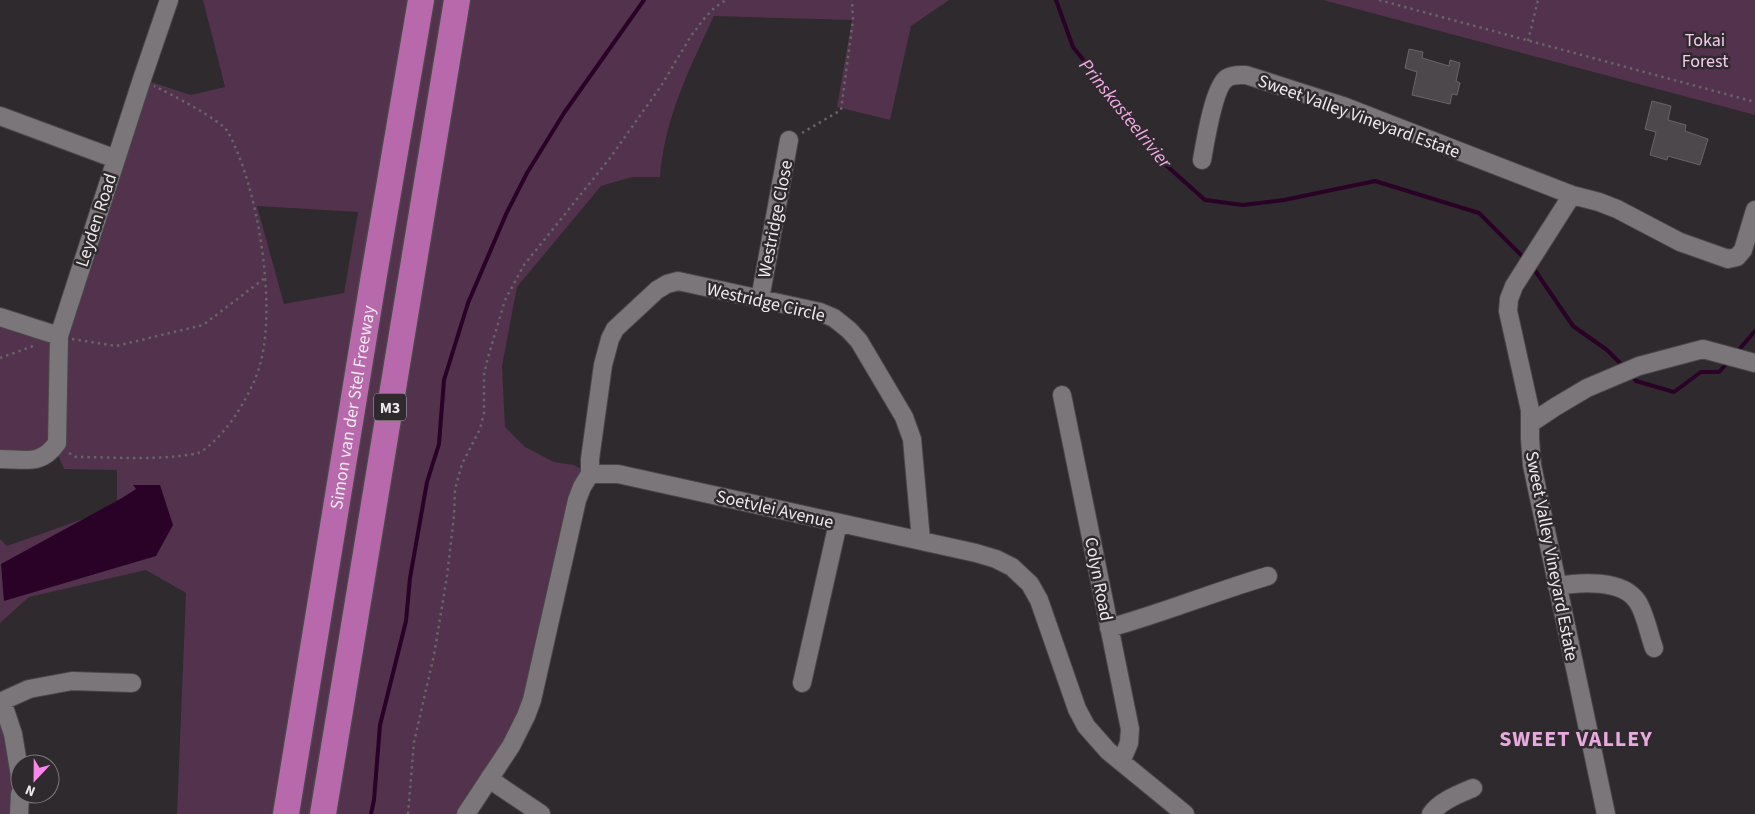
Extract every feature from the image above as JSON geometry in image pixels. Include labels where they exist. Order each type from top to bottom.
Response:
[{"type":"highway","name":"Simon van der Stel Freeway","points":[[286,814],[421,0]]},
{"type":"highway","name":"M3","points":[[323,814],[457,0]]},
{"type":"street","name":"Leyden Road","points":[[58,447],[59,336],[142,79],[170,0]]},
{"type":"street","name":"Sweet Valley Vineyard Estate","points":[[1202,160],[1219,88],[1228,77],[1246,75],[1343,106],[1572,195],[1599,202],[1617,209],[1680,242],[1728,259],[1737,257],[1743,250],[1755,210]]},
{"type":"street","points":[[0,116],[116,159]]},
{"type":"street","name":"Westridge Close","points":[[760,298],[790,140]]},
{"type":"street","name":"Sweet Valley Vineyard Estate","points":[[1572,195],[1514,286],[1509,300],[1508,311],[1530,410],[1532,464],[1606,814]]},
{"type":"street","name":"Westridge Circle","points":[[590,474],[590,459],[603,365],[606,350],[615,329],[657,290],[666,284],[678,281],[820,312],[834,318],[849,330],[859,341],[904,417],[909,430],[912,439],[921,540]]},
{"type":"street","points":[[0,317],[59,336]]},
{"type":"street","points":[[1531,423],[1555,406],[1587,388],[1639,366],[1702,348],[1752,362]]},
{"type":"street","name":"Colyn Road","points":[[1062,395],[1130,729],[1129,743],[1121,762]]},
{"type":"street","points":[[0,459],[38,459],[58,447]]},
{"type":"street","points":[[466,814],[519,733],[532,700],[578,500],[582,486],[590,474]]},
{"type":"street","name":"Soetvlei Avenue","points":[[590,474],[618,474],[921,540],[996,559],[1012,567],[1030,584],[1041,604],[1077,709],[1086,726],[1095,738],[1121,762],[1185,814]]},
{"type":"street","points":[[802,683],[838,523]]},
{"type":"street","points":[[1110,628],[1182,606],[1230,587],[1268,576]]},
{"type":"street","points":[[1557,586],[1590,582],[1610,586],[1629,593],[1639,604],[1654,648]]},
{"type":"street","points":[[17,754],[14,734],[1,701],[29,689],[72,681],[132,683]]},
{"type":"street","points":[[490,778],[541,814]]},
{"type":"street","points":[[1431,814],[1434,809],[1473,788]]},
{"type":"path","points":[[408,814],[414,742],[436,645],[448,568],[455,489],[462,464],[480,429],[484,413],[486,368],[505,300],[524,265],[610,158],[661,86],[691,36],[714,8],[726,0]]},
{"type":"path","points":[[790,140],[841,110],[853,20],[852,0]]},
{"type":"path","points":[[1379,0],[1755,102]]},
{"type":"path","points":[[1528,41],[1538,0]]},
{"type":"path","points":[[58,447],[76,457],[164,458],[199,452],[224,432],[243,404],[261,362],[267,322],[265,278],[254,206],[244,171],[227,130],[189,104],[142,79]]},
{"type":"path","points":[[0,358],[59,336],[116,346],[203,326],[265,278]]},
{"type":"green space","points":[[203,0],[949,0],[911,26],[890,120],[837,107],[852,20],[714,16],[687,74],[673,114],[662,156],[660,177],[632,177],[601,186],[517,287],[502,366],[505,427],[525,447],[554,462],[574,465],[590,474],[532,700],[466,814],[177,814],[186,593],[146,570],[29,597],[0,623],[0,539],[7,546],[117,507],[117,470],[64,469],[54,446],[48,454],[0,457],[0,317],[58,336],[142,79],[191,95],[225,87]],"holes":[[[257,206],[358,212],[344,293],[284,304]]]},
{"type":"green space","name":"Tokai Forest","points":[[1323,0],[1755,0],[1755,115]]},
{"type":"green space","points":[[0,718],[10,763],[10,804],[12,804],[12,814],[0,814]]},
{"type":"shaded area","points":[[133,485],[160,485],[173,525],[156,556],[4,601],[1,564],[122,498],[136,489]]},
{"type":"building","points":[[1409,49],[1423,52],[1422,58],[1449,66],[1450,60],[1460,63],[1456,81],[1460,83],[1457,95],[1452,94],[1450,104],[1412,95],[1417,72],[1405,68]]},
{"type":"building","points":[[1652,101],[1671,106],[1668,120],[1686,125],[1685,131],[1708,139],[1700,165],[1668,156],[1667,160],[1650,155],[1656,132],[1645,129]]},
{"type":"waterway","points":[[371,814],[374,800],[380,725],[406,621],[410,578],[427,482],[439,444],[444,380],[468,303],[507,212],[527,173],[564,113],[644,0]]},
{"type":"waterway","name":"Prinskasteelrivier","points":[[1056,0],[1073,47],[1125,112],[1158,158],[1205,200],[1243,205],[1284,200],[1375,181],[1479,213],[1525,259]]},
{"type":"waterway","name":"Prinskasteelrivier","points":[[1534,269],[1573,326],[1607,350],[1623,366]]},
{"type":"waterway","name":"Prinskasteelrivier","points":[[1737,352],[1755,331]]},
{"type":"waterway","name":"Prinskasteelrivier","points":[[1631,375],[1636,381],[1674,392],[1701,372],[1719,372],[1729,361]]},
{"type":"district","name":"SWEET VALLEY","points":[[1576,738]]}]
